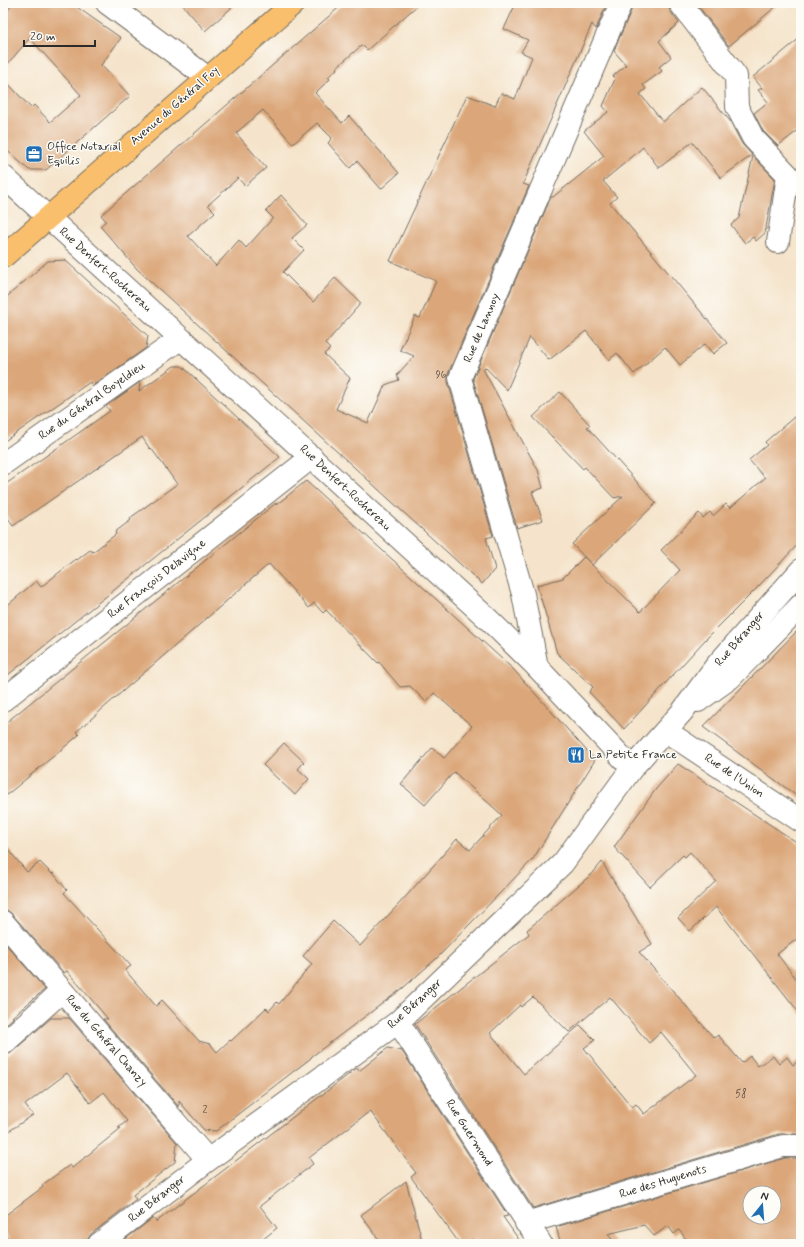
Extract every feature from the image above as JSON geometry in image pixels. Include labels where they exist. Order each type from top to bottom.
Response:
[{"type":"main road","name":"Avenue du Général Foy","points":[[3,258],[294,3]]},
{"type":"street","points":[[107,3],[208,78]]},
{"type":"street","name":"Rue de Lannoy","points":[[537,667],[523,594],[460,378],[621,3]]},
{"type":"street","points":[[680,3],[736,76],[737,107],[752,138],[788,175],[778,242]]},
{"type":"street","name":"Rue Denfert-Rochereau","points":[[3,176],[488,619],[537,667],[632,768]]},
{"type":"street","name":"Rue du Général Boyeldieu","points":[[3,464],[180,339]]},
{"type":"street","name":"Rue François Delavigne","points":[[3,700],[312,457]]},
{"type":"street","name":"Rue Béranger","points":[[99,1244],[208,1160],[398,1022],[563,862],[632,768],[682,712],[716,666],[801,570]]},
{"type":"street","name":"Rue Béranger","points":[[682,712],[730,678],[801,605]]},
{"type":"street","name":"Rue de l'Union","points":[[666,731],[801,821]]},
{"type":"street","name":"Rue du Général Chanzy","points":[[3,922],[208,1160]]},
{"type":"street","points":[[3,1044],[62,991]]},
{"type":"street","name":"Rue Guermond","points":[[398,1022],[526,1223],[541,1244]]},
{"type":"street","name":"Rue des Huguenots","points":[[526,1223],[783,1146],[801,1146]]},
{"type":"building","points":[[13,3],[71,3],[121,38],[101,65],[130,96],[46,170],[29,170],[3,147],[3,78],[31,108],[34,105],[50,122],[81,95],[30,38],[3,69],[3,17]]},
{"type":"building","points":[[181,3],[237,3],[205,31]]},
{"type":"building","points":[[344,3],[420,3],[367,50],[362,45],[336,68],[337,69],[328,77],[330,79],[315,93],[342,123],[349,116],[399,173],[381,189],[357,161],[350,168],[328,143],[332,138],[317,123],[293,144],[263,110],[236,133],[266,168],[245,186],[238,178],[208,205],[215,212],[188,236],[216,266],[239,240],[246,248],[273,218],[266,211],[281,195],[307,225],[292,238],[304,250],[283,272],[313,302],[335,278],[361,303],[325,344],[330,349],[324,354],[350,378],[336,409],[368,423],[385,385],[399,380],[397,375],[414,356],[400,350],[415,316],[420,318],[436,281],[390,261],[467,95],[495,106],[501,93],[515,99],[532,57],[521,52],[528,40],[504,29],[516,3],[607,3],[596,29],[592,24],[523,184],[529,186],[448,374],[448,382],[493,536],[486,538],[495,569],[482,584],[137,269],[100,226],[106,221],[101,215]]},
{"type":"building","points":[[633,3],[668,3],[670,11],[679,23],[659,41],[671,57],[659,67],[662,71],[643,85],[646,89],[640,94],[663,122],[702,87],[730,121],[742,144],[752,155],[721,178],[692,142],[659,168],[643,147],[603,181],[617,197],[610,203],[727,343],[713,354],[705,344],[680,365],[665,347],[634,374],[617,353],[609,360],[586,331],[549,360],[530,337],[507,390],[485,367],[483,369],[538,470],[543,488],[532,492],[543,520],[517,528],[473,379],[551,197],[553,197],[604,156],[584,131],[608,112],[603,106],[615,79],[613,76],[626,65],[614,51]]},
{"type":"building","points":[[696,3],[780,3],[729,46]]},
{"type":"building","points":[[801,37],[801,128],[778,146],[763,131],[754,113],[768,102],[758,90],[762,88],[753,77]]},
{"type":"building","points":[[753,156],[775,179],[765,233],[756,241],[753,237],[745,243],[731,225],[739,218]]},
{"type":"building","points":[[65,260],[148,336],[146,348],[92,386],[90,382],[3,442],[3,300],[48,261]]},
{"type":"building","points":[[174,366],[182,366],[280,457],[3,679],[3,609],[36,581],[41,587],[76,559],[77,560],[90,550],[93,552],[116,534],[115,532],[131,520],[130,518],[177,484],[142,437],[13,526],[3,510],[3,486],[110,411],[106,406],[140,382],[139,391]]},
{"type":"building","points":[[560,392],[590,425],[587,427],[656,503],[592,565],[572,544],[623,496],[614,498],[585,467],[583,469],[533,417]]},
{"type":"building","points":[[801,411],[801,541],[704,641],[624,729],[589,692],[593,687],[557,653],[537,585],[563,578],[584,557],[640,612],[680,570],[661,550],[699,513],[703,518],[710,512],[713,516],[726,504],[730,508],[765,478],[749,460],[767,445],[765,442]]},
{"type":"building","points":[[306,481],[513,669],[595,760],[533,859],[437,958],[403,988],[216,1131],[204,1130],[179,1101],[179,1107],[103,1019],[108,1019],[67,971],[64,973],[12,914],[7,910],[3,910],[3,843],[27,872],[40,862],[52,874],[53,873],[67,890],[64,893],[131,966],[125,970],[156,1006],[162,1000],[199,1041],[210,1044],[217,1052],[266,1008],[269,1011],[277,1002],[279,1004],[312,964],[303,956],[333,921],[360,946],[457,839],[470,850],[502,815],[454,772],[425,805],[401,784],[432,748],[444,758],[472,726],[434,693],[426,702],[410,686],[400,687],[379,662],[378,663],[326,610],[323,613],[314,603],[309,608],[269,564],[76,732],[79,735],[3,798],[3,725],[276,503],[276,505]]},
{"type":"building","points":[[801,627],[801,799],[703,727]]},
{"type":"building","points":[[284,743],[304,762],[298,769],[309,779],[295,795],[263,765]]},
{"type":"building","points":[[678,764],[801,845],[801,936],[777,954],[801,985],[801,1015],[716,907],[690,931],[678,918],[716,881],[690,852],[685,857],[683,855],[650,887],[614,847],[656,789]]},
{"type":"building","points":[[602,862],[652,944],[639,952],[714,1038],[718,1035],[742,1063],[750,1056],[758,1066],[773,1056],[779,1064],[787,1057],[793,1065],[801,1059],[801,1134],[779,1134],[533,1208],[415,1024],[529,934],[527,930],[593,873]],"holes":[[[533,997],[569,1032],[610,997],[649,1043],[661,1032],[696,1075],[644,1114],[636,1104],[632,1107],[584,1048],[595,1040],[580,1025],[524,1074],[490,1033],[520,1005],[521,1007]]]},
{"type":"building","points":[[3,941],[45,989],[12,1017],[14,1017],[3,1027]]},
{"type":"building","points":[[51,1018],[69,1018],[177,1143],[175,1162],[133,1195],[136,1199],[91,1234],[87,1244],[12,1244],[3,1230],[3,1217],[43,1187],[42,1185],[67,1167],[70,1165],[72,1168],[121,1128],[118,1128],[127,1121],[104,1092],[90,1103],[67,1073],[25,1105],[33,1115],[3,1135],[3,1056],[11,1053]]},
{"type":"building","points":[[388,1048],[402,1051],[508,1216],[503,1217],[522,1244],[476,1244],[473,1239],[466,1244],[460,1244],[411,1177],[416,1173],[370,1111],[309,1158],[313,1164],[260,1206],[277,1228],[257,1244],[119,1244],[153,1218],[156,1222],[357,1068],[359,1071]]},
{"type":"building","points":[[785,1158],[801,1158],[801,1244],[690,1244],[679,1230],[674,1234],[668,1226],[654,1236],[644,1225],[608,1234],[615,1244],[561,1244],[556,1227]]},
{"type":"building","points":[[406,1181],[423,1244],[382,1244],[361,1215]]},
{"type":"place","name":"Office Notarial Equilis","points":[[34,154]]},
{"type":"place","name":"La Petite France","points":[[576,755]]}]
